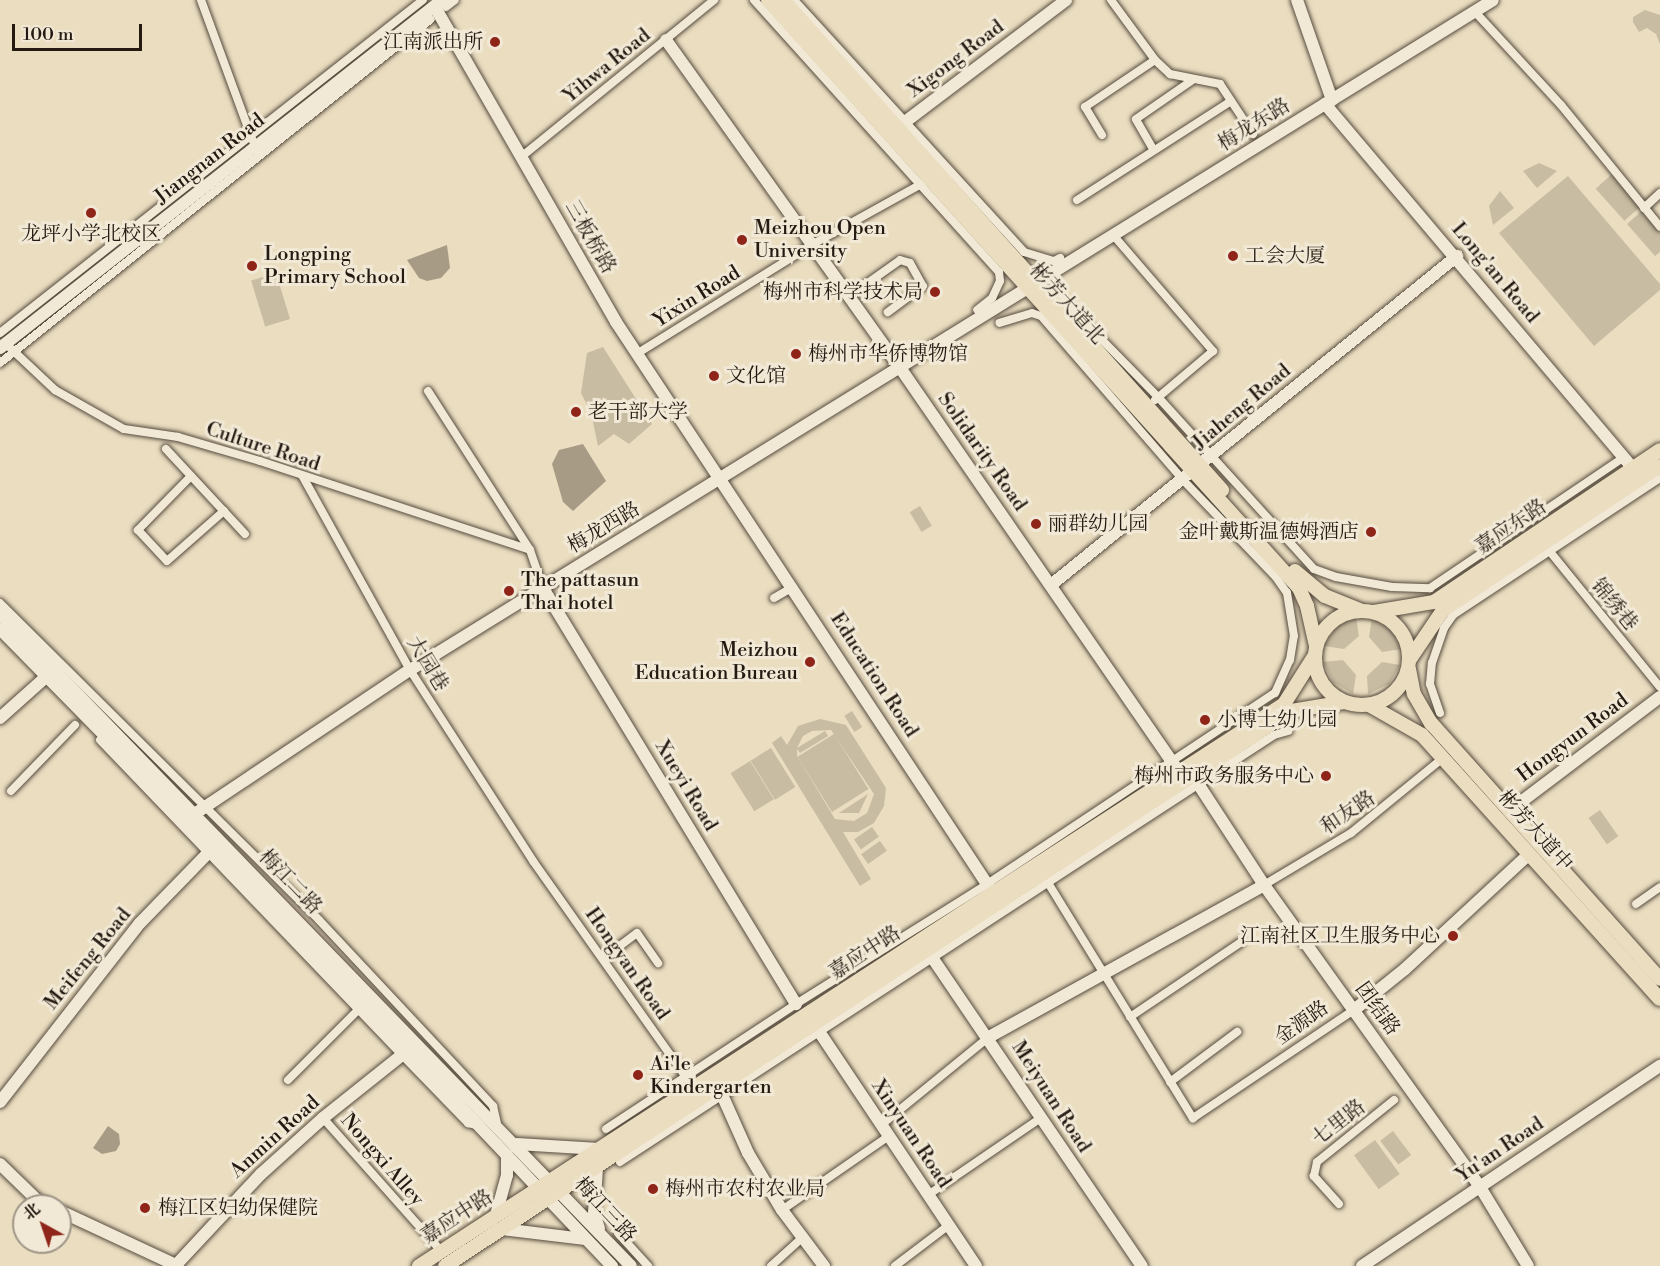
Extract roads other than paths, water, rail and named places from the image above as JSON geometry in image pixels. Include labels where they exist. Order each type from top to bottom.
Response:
[{"type":"main road","name":"彬芳大道北","points":[[768,0],[925,182],[1033,287],[1148,407],[1193,473],[1307,584],[1325,596],[1367,611]]},
{"type":"main road","name":"彬芳大道北","points":[[783,0],[901,125],[1033,287],[1193,473],[1299,588],[1307,606],[1316,650]]},
{"type":"main road","name":"嘉应东路","points":[[1367,611],[1434,602],[1660,450]]},
{"type":"main road","name":"嘉应东路","points":[[1409,664],[1443,610],[1546,547],[1660,466]]},
{"type":"main road","points":[[1367,611],[1389,618],[1402,632],[1409,664],[1394,693],[1369,705],[1344,702],[1324,687],[1317,672],[1316,650],[1329,624],[1344,614],[1367,611]]},
{"type":"main road","name":"嘉应中路","points":[[419,1266],[599,1149],[690,1082],[1284,704],[1316,650]]},
{"type":"main road","name":"彬芳大道中","points":[[1409,664],[1414,694],[1431,723],[1660,978]]},
{"type":"main road","name":"嘉应中路","points":[[446,1266],[929,954],[1182,770],[1291,711],[1344,702]]},
{"type":"main road","name":"彬芳大道中","points":[[1369,705],[1422,735],[1660,999]]},
{"type":"street","points":[[201,0],[255,148]]},
{"type":"street","points":[[0,363],[4,343],[251,136],[423,0]]},
{"type":"street","points":[[4,343],[439,8],[455,0]]},
{"type":"street","name":"Yihwa Road","points":[[521,157],[714,0]]},
{"type":"street","points":[[754,0],[925,182],[999,272],[1000,281],[992,298],[977,310]]},
{"type":"street","points":[[794,0],[901,125],[1024,252],[1054,261],[1060,258]]},
{"type":"street","name":"Xigong Road","points":[[901,125],[1066,0]]},
{"type":"street","points":[[1111,0],[1155,60],[1170,74],[1220,84],[1252,134]]},
{"type":"street","points":[[1297,0],[1329,102]]},
{"type":"street","name":"梅龙东路","points":[[1033,287],[1476,13],[1492,0]]},
{"type":"street","name":"Jiangnan Road","points":[[4,343],[439,8]]},
{"type":"street","name":"三板桥路","points":[[439,8],[521,157],[638,353],[721,480]]},
{"type":"street","points":[[1476,13],[1561,105],[1660,227]]},
{"type":"street","name":"Solidarity Road","points":[[666,40],[813,244],[1182,770]]},
{"type":"street","points":[[1102,135],[1085,107],[1155,60]]},
{"type":"street","points":[[1153,149],[1136,119],[1194,79]]},
{"type":"street","points":[[1077,200],[1153,149],[1231,101]]},
{"type":"street","name":"Long'an Road","points":[[1329,102],[1633,469]]},
{"type":"street","name":"Yixin Road","points":[[638,353],[813,244],[925,182]]},
{"type":"street","points":[[1644,208],[1660,194]]},
{"type":"street","points":[[1114,236],[1213,351],[1148,407]]},
{"type":"street","name":"Jiaheng Road","points":[[1051,585],[1193,473],[1456,256]]},
{"type":"street","points":[[855,292],[900,260],[910,263],[923,286],[888,312]]},
{"type":"street","name":"梅龙西路","points":[[200,810],[410,670],[1033,287]]},
{"type":"street","points":[[1061,298],[1158,397],[1314,569],[1392,587],[1430,588],[1623,458]]},
{"type":"street","points":[[999,322],[1032,313],[1041,316],[1193,473],[1287,593],[1294,636],[1290,660],[1275,693],[1182,770]]},
{"type":"street","name":"Culture Road","points":[[4,343],[55,390],[124,429],[178,437],[530,550]]},
{"type":"street","points":[[428,391],[530,550],[543,588]]},
{"type":"street","points":[[166,449],[245,534]]},
{"type":"street","points":[[191,476],[138,530],[167,561],[224,511]]},
{"type":"street","name":"大园巷","points":[[303,477],[410,670],[533,861]]},
{"type":"street","points":[[1440,713],[1430,684],[1432,663],[1444,628],[1460,609],[1546,547],[1660,478]]},
{"type":"street","name":"Education Road","points":[[721,480],[990,889]]},
{"type":"street","name":"锦绣巷","points":[[1546,547],[1660,687]]},
{"type":"street","points":[[774,598],[793,587]]},
{"type":"street","name":"Xueyi Road","points":[[543,588],[796,1004]]},
{"type":"street","points":[[0,603],[200,810]]},
{"type":"street","name":"梅江二路","points":[[0,614],[200,810],[551,1180]]},
{"type":"street","name":"梅江二路","points":[[0,629],[214,847],[406,1055],[480,1126],[538,1188]]},
{"type":"street","points":[[0,636],[406,1055]]},
{"type":"street","points":[[0,718],[47,676]]},
{"type":"street","name":"Hongyun Road","points":[[1509,811],[1660,697]]},
{"type":"street","points":[[11,791],[75,725]]},
{"type":"street","points":[[929,954],[1274,735],[1288,731]]},
{"type":"street","name":"和友路","points":[[1264,885],[1351,833],[1443,758]]},
{"type":"street","name":"团结路","points":[[1182,770],[1480,1187],[1528,1266]]},
{"type":"street","name":"Meifeng Road","points":[[0,1102],[140,923],[214,847]]},
{"type":"street","name":"金源路","points":[[1170,1082],[1192,1118],[1197,1118],[1354,1010],[1405,969],[1529,854]]},
{"type":"street","name":"Hongyan Road","points":[[533,861],[690,1082]]},
{"type":"street","points":[[881,1125],[989,1037],[1264,885]]},
{"type":"street","points":[[1050,886],[1170,1082],[1237,1032]]},
{"type":"street","points":[[1636,904],[1660,887]]},
{"type":"street","points":[[606,1130],[690,1082],[796,1004],[990,889]]},
{"type":"street","points":[[609,954],[638,933],[658,963]]},
{"type":"street","points":[[1130,1017],[1240,942]]},
{"type":"street","name":"Meiyuan Road","points":[[929,954],[989,1037],[1142,1266]]},
{"type":"street","points":[[288,1080],[356,1012]]},
{"type":"street","points":[[620,1162],[817,1028]]},
{"type":"street","name":"Xinyuan Road","points":[[817,1028],[976,1266]]},
{"type":"street","name":"Anmin Road","points":[[177,1265],[261,1174],[323,1118],[406,1055]]},
{"type":"street","name":"Yu'an Road","points":[[1362,1266],[1660,1066]]},
{"type":"street","points":[[723,1097],[748,1153],[783,1210],[824,1266]]},
{"type":"street","name":"七里路","points":[[1339,1204],[1314,1176],[1317,1162],[1394,1100]]},
{"type":"street","name":"Nongxi Alley","points":[[323,1118],[441,1251]]},
{"type":"street","points":[[928,1195],[1041,1118]]},
{"type":"street","points":[[783,1210],[889,1136]]},
{"type":"street","points":[[517,1144],[599,1149]]},
{"type":"street","points":[[496,1215],[507,1174],[507,1155]]},
{"type":"street","points":[[0,1164],[31,1194]]},
{"type":"street","points":[[597,1168],[594,1213],[602,1235]]},
{"type":"street","name":"梅江三路","points":[[551,1180],[631,1266]]},
{"type":"street","name":"梅江三路","points":[[538,1188],[612,1266]]},
{"type":"street","points":[[72,1217],[177,1265]]},
{"type":"street","points":[[895,1266],[949,1225]]},
{"type":"street","points":[[502,1229],[585,1239]]},
{"type":"street","points":[[618,1233],[648,1266]]},
{"type":"street","points":[[771,1266],[803,1237]]},
{"type":"place","name":"江南派出所","points":[[495,42]]},
{"type":"place","name":"龙坪小学北校区","points":[[91,213]]},
{"type":"place","name":"Meizhou Open University","points":[[742,240]]},
{"type":"place","name":"工会大厦","points":[[1233,256]]},
{"type":"place","name":"Longping Primary School","points":[[252,266]]},
{"type":"place","name":"梅州市科学技术局","points":[[935,292]]},
{"type":"place","name":"梅州市华侨博物馆","points":[[796,354]]},
{"type":"place","name":"文化馆","points":[[714,376]]},
{"type":"place","name":"老干部大学","points":[[576,412]]},
{"type":"place","name":"丽群幼儿园","points":[[1036,524]]},
{"type":"place","name":"金叶戴斯温德姆酒店","points":[[1371,532]]},
{"type":"place","name":"The pattasun Thai hotel","points":[[509,591]]},
{"type":"place","name":"Meizhou Education Bureau","points":[[810,662]]},
{"type":"place","name":"小博士幼儿园","points":[[1205,720]]},
{"type":"place","name":"梅州市政务服务中心","points":[[1326,776]]},
{"type":"place","name":"江南社区卫生服务中心","points":[[1453,936]]},
{"type":"place","name":"Ai'le Kindergarten","points":[[638,1075]]},
{"type":"place","name":"梅州市农村农业局","points":[[653,1189]]},
{"type":"place","name":"梅江区妇幼保健院","points":[[145,1208]]}]
